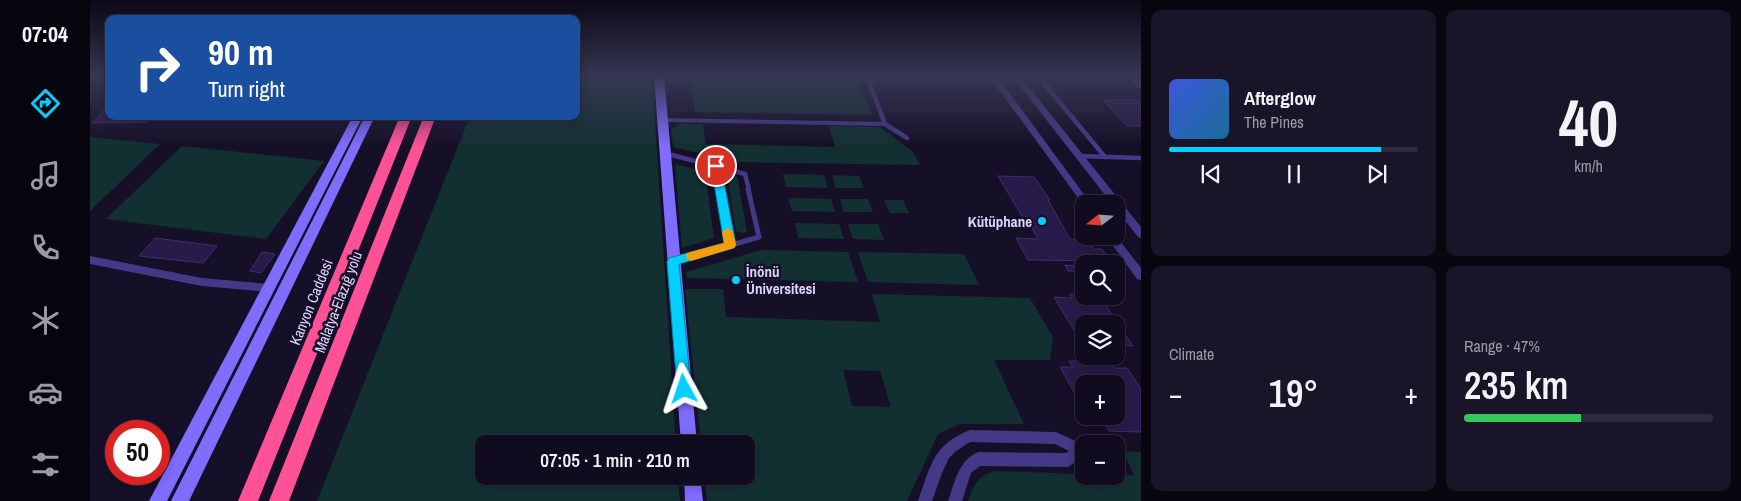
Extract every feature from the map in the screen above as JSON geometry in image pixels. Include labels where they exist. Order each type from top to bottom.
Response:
[{"type":"highway","name":"Kanyon Caddesi","points":[[248,501],[404,120]]},
{"type":"highway","name":"Malatya-Elazığ yolu","points":[[279,501],[428,120]]},
{"type":"street","points":[[661,99],[688,435]]},
{"type":"street","points":[[1010,99],[1080,195]]},
{"type":"street","points":[[1034,99],[1141,234]]},
{"type":"street","points":[[158,501],[356,120]]},
{"type":"street","points":[[180,501],[368,120]]},
{"type":"street","points":[[662,120],[885,124]]},
{"type":"street","points":[[1118,245],[1141,276]]},
{"type":"street","points":[[90,260],[202,282],[269,288]]},
{"type":"street","points":[[925,501],[944,453],[952,444],[970,436],[1056,438],[1081,450],[1068,460],[978,460],[966,469],[954,501]]},
{"type":"street","points":[[693,485],[694,501]]},
{"type":"lane","points":[[876,99],[885,124],[907,138]]},
{"type":"lane","points":[[1057,99],[1104,157]]},
{"type":"lane","points":[[664,153],[745,174],[759,237],[673,262]]},
{"type":"lane","points":[[1079,156],[1141,158]]},
{"type":"lane","points":[[716,166],[730,245]]},
{"type":"green space","points":[[580,99],[654,99],[675,435],[475,435],[475,485],[679,485],[680,501],[317,501],[468,120],[580,120]]},
{"type":"green space","points":[[693,99],[866,99],[872,115],[695,112]]},
{"type":"green space","points":[[680,124],[703,124],[706,144],[835,147],[829,126],[880,127],[913,152],[920,165],[737,162],[673,147],[671,130]]},
{"type":"green space","points":[[90,137],[160,144],[90,211]]},
{"type":"green space","points":[[182,146],[324,161],[266,239],[106,219]]},
{"type":"green space","points":[[675,164],[705,172],[714,238],[682,248]]},
{"type":"green space","points":[[783,174],[824,175],[828,188],[786,187]]},
{"type":"green space","points":[[832,175],[859,176],[864,188],[836,188]]},
{"type":"green space","points":[[727,176],[737,176],[747,232],[736,231]]},
{"type":"green space","points":[[788,198],[831,199],[835,212],[792,211]]},
{"type":"green space","points":[[840,199],[868,199],[873,212],[844,212]]},
{"type":"green space","points":[[884,200],[903,200],[909,213],[890,213]]},
{"type":"green space","points":[[795,223],[839,224],[844,239],[798,238]]},
{"type":"green space","points":[[848,224],[878,224],[884,240],[853,239]]},
{"type":"green space","points":[[761,250],[848,252],[858,282],[687,278],[686,272]]},
{"type":"green space","points":[[858,252],[964,254],[979,285],[868,282]]},
{"type":"green space","points":[[685,289],[723,289],[726,317],[880,322],[872,294],[1030,298],[1053,337],[1050,360],[994,360],[1024,424],[960,424],[938,434],[907,501],[707,501],[705,485],[755,485],[755,435],[700,435]],"holes":[[[843,370],[880,371],[891,407],[852,406]]]},
{"type":"green space","points":[[1125,451],[1141,452],[1141,501],[968,501],[977,482],[995,471],[1075,474],[1075,485],[1125,485],[1125,475],[1134,475],[1125,457]]},
{"type":"building","points":[[1103,100],[1137,100],[1141,105],[1141,126],[1127,126]]},
{"type":"building","points":[[105,109],[105,120],[149,120],[148,122],[92,123]]},
{"type":"building","name":"Kütüphane","points":[[998,176],[1034,177],[1050,200],[1048,200],[1070,239],[1075,239],[1075,245],[1091,245],[1094,249],[1102,249],[1106,255],[1075,255],[1075,261],[1028,260],[1016,238],[1038,239],[1032,228],[1029,228]]},
{"type":"building","points":[[155,238],[217,246],[203,263],[139,256]]},
{"type":"building","points":[[262,252],[275,254],[261,273],[250,271]]},
{"type":"building","points":[[1065,265],[1075,266],[1075,274],[1073,271],[1068,271]]},
{"type":"building","points":[[1069,294],[1075,294],[1075,305],[1106,305],[1112,315],[1075,315],[1075,332],[1054,297],[1072,298]]},
{"type":"building","points":[[1125,334],[1133,346],[1125,346]]},
{"type":"building","points":[[1069,361],[1075,361],[1075,365],[1112,365],[1114,368],[1127,368],[1141,389],[1141,432],[1109,431],[1106,425],[1125,425],[1125,375],[1075,375],[1075,394],[1060,367],[1073,367]]},
{"type":"slow traffic","points":[[691,256],[730,245],[728,232]]},
{"type":"place","name":"Kütüphane","points":[[1042,221]]},
{"type":"place","name":"İnönü Üniversitesi","points":[[736,280]]},
{"type":"route","points":[[684,389],[673,262],[730,245],[716,166]]}]
